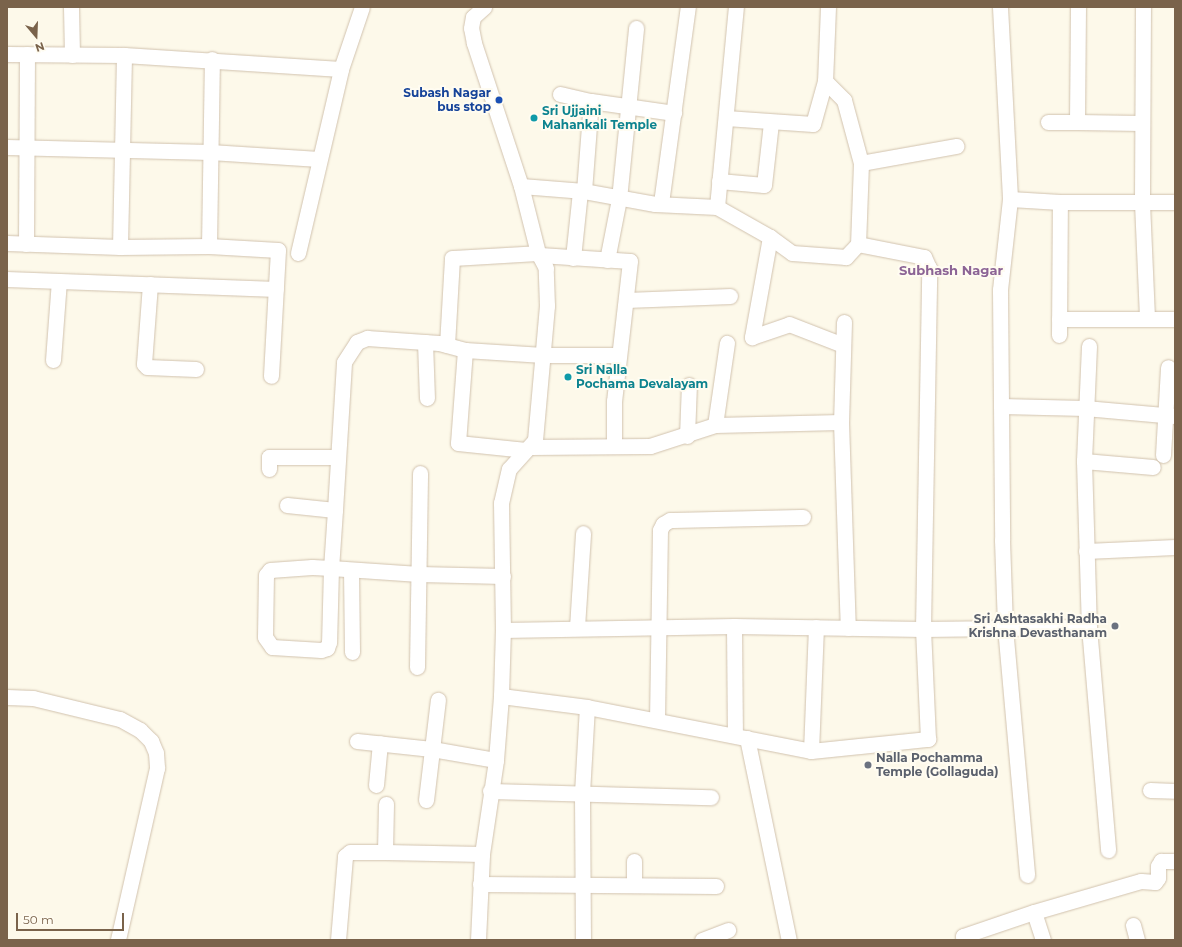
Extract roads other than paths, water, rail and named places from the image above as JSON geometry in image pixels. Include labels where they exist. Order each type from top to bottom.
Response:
[{"type":"street","points":[[71,7],[72,55]]},
{"type":"street","points":[[298,253],[341,69],[362,7]]},
{"type":"street","points":[[478,940],[482,854],[490,791],[496,760],[501,696],[503,576],[501,503],[504,484],[509,469],[528,449],[536,434],[543,355],[546,268],[539,254],[521,186],[474,43],[471,28],[473,17],[484,7]]},
{"type":"street","points":[[661,203],[688,7]]},
{"type":"street","points":[[717,207],[736,7]]},
{"type":"street","points":[[726,118],[771,123],[813,124],[825,80],[828,7]]},
{"type":"street","points":[[1000,7],[1010,199],[1000,290],[1005,628],[1027,875]]},
{"type":"street","points":[[1077,122],[1078,7]]},
{"type":"street","points":[[1143,7],[1141,123],[1142,203],[1147,319]]},
{"type":"street","points":[[607,260],[619,199],[627,106],[636,28]]},
{"type":"street","points":[[7,54],[124,55],[341,69]]},
{"type":"street","points":[[26,244],[27,54]]},
{"type":"street","points":[[120,247],[124,55]]},
{"type":"street","points":[[209,246],[212,60]]},
{"type":"street","points":[[521,186],[582,191],[619,199],[717,207],[770,237],[792,253],[846,257],[858,244],[861,163],[844,100],[825,80]]},
{"type":"street","points":[[560,94],[591,101],[674,113]]},
{"type":"street","points":[[573,258],[582,191],[591,101]]},
{"type":"street","points":[[1048,122],[1141,123]]},
{"type":"street","points":[[719,182],[764,185],[771,123]]},
{"type":"street","points":[[861,163],[956,146]]},
{"type":"street","points":[[7,147],[210,152],[319,160]]},
{"type":"street","points":[[1010,199],[1060,202],[1175,202]]},
{"type":"street","points":[[1059,335],[1060,202]]},
{"type":"street","points":[[770,237],[752,337],[789,324],[843,345]]},
{"type":"street","points":[[7,243],[120,247],[209,246],[278,250],[271,376]]},
{"type":"street","points":[[501,696],[587,707],[811,751],[928,739],[922,629],[929,268],[924,257],[858,244]]},
{"type":"street","points":[[447,345],[452,258],[539,254],[573,258],[630,261],[627,300],[614,401],[614,446]]},
{"type":"street","points":[[7,279],[276,289]]},
{"type":"street","points":[[53,360],[59,281]]},
{"type":"street","points":[[150,284],[144,364],[147,367],[196,369]]},
{"type":"street","points":[[627,300],[730,296]]},
{"type":"street","points":[[1058,319],[1175,319]]},
{"type":"street","points":[[844,322],[841,422],[848,628]]},
{"type":"street","points":[[503,576],[419,574],[331,568],[270,570],[266,575],[265,637],[272,647],[321,650],[327,648],[330,642],[331,568],[344,362],[350,349],[367,338],[425,342],[447,345],[465,350],[543,355],[619,355]]},
{"type":"street","points":[[425,342],[427,398]]},
{"type":"street","points":[[715,425],[727,343]]},
{"type":"street","points":[[1089,346],[1085,408],[1084,461],[1086,551],[1089,627],[1108,850]]},
{"type":"street","points":[[465,350],[458,443],[528,449],[650,446],[687,436],[715,425],[841,422]]},
{"type":"street","points":[[1163,455],[1170,415],[1168,367]]},
{"type":"street","points":[[687,436],[689,385]]},
{"type":"street","points":[[1001,406],[1085,408],[1170,415]]},
{"type":"street","points":[[269,469],[269,457],[338,457]]},
{"type":"street","points":[[1084,461],[1153,467]]},
{"type":"street","points":[[417,667],[420,473]]},
{"type":"street","points":[[287,505],[335,510]]},
{"type":"street","points":[[657,720],[660,530],[663,524],[670,520],[803,517]]},
{"type":"street","points":[[577,627],[583,533]]},
{"type":"street","points":[[1086,551],[1175,547]]},
{"type":"street","points":[[351,570],[352,652]]},
{"type":"street","points":[[503,630],[577,627],[734,626],[816,626],[922,629],[1089,627]]},
{"type":"street","points":[[734,626],[741,737],[790,940]]},
{"type":"street","points":[[811,751],[816,626]]},
{"type":"street","points":[[7,697],[33,698],[120,719],[140,730],[154,747],[157,768],[118,940]]},
{"type":"street","points":[[426,800],[438,700]]},
{"type":"street","points":[[583,940],[582,794],[587,707]]},
{"type":"street","points":[[357,741],[432,749],[496,760]]},
{"type":"street","points":[[376,785],[380,744]]},
{"type":"street","points":[[1150,790],[1175,791]]},
{"type":"street","points":[[490,791],[711,797]]},
{"type":"street","points":[[385,852],[386,804]]},
{"type":"street","points":[[338,940],[345,856],[350,852],[482,854]]},
{"type":"street","points":[[634,860],[634,886]]},
{"type":"street","points":[[964,940],[963,936],[1034,912],[1141,881],[1155,882],[1158,878],[1158,866],[1161,861],[1175,861]]},
{"type":"street","points":[[480,884],[583,887],[716,886]]},
{"type":"street","points":[[1034,912],[1043,940]]},
{"type":"street","points":[[1133,925],[1137,940]]},
{"type":"street","points":[[702,940],[728,930]]},
{"type":"place","name":"Subash Nagar bus stop","points":[[499,100]]},
{"type":"place","name":"Sri Ujjaini Mahankali Temple","points":[[534,118]]},
{"type":"place","name":"Sri Nalla Pochama Devalayam","points":[[568,377]]},
{"type":"place","name":"Sri Ashtasakhi Radha Krishna Devasthanam","points":[[1115,626]]},
{"type":"place","name":"Nalla Pochamma Temple (Gollaguda)","points":[[868,765]]},
{"type":"district","name":"Subhash Nagar","points":[[951,270]]}]
